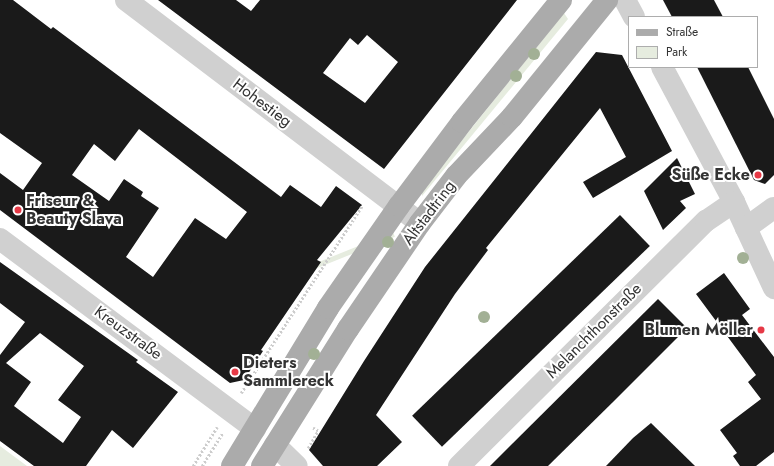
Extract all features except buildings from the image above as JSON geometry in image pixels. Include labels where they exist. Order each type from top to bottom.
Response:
[{"type":"main road","name":"Altstadtring","points":[[232,466],[328,308],[399,206],[471,110],[561,0]]},
{"type":"main road","name":"Altstadtring","points":[[262,466],[348,329],[420,223],[456,176],[512,118],[607,0]]},
{"type":"street","name":"Hohestieg","points":[[126,0],[420,223]]},
{"type":"street","points":[[625,0],[633,16]]},
{"type":"street","points":[[663,68],[734,202],[774,288]]},
{"type":"street","name":"Melanchthonstraße","points":[[459,466],[706,221],[734,202]]},
{"type":"street","points":[[746,228],[774,208]]},
{"type":"street","name":"Kreuzstraße","points":[[0,239],[255,428]]},
{"type":"street","points":[[276,445],[302,458]]},
{"type":"path","points":[[240,395],[364,203]]},
{"type":"path","points":[[193,466],[221,422]]},
{"type":"path","points":[[302,458],[318,431],[313,428],[317,422]]},
{"type":"green space","points":[[564,13],[568,19],[422,196],[422,190]]},
{"type":"green space","points":[[393,232],[395,237],[210,311],[208,307]]},
{"type":"green space","points":[[0,446],[27,466],[0,466]]},
{"type":"place","name":"Süße Ecke","points":[[758,175]]},
{"type":"place","name":"Friseur & Beauty Slava","points":[[18,210]]},
{"type":"place","name":"Blumen Möller","points":[[761,330]]},
{"type":"place","name":"Dieters Sammlereck","points":[[235,372]]}]
